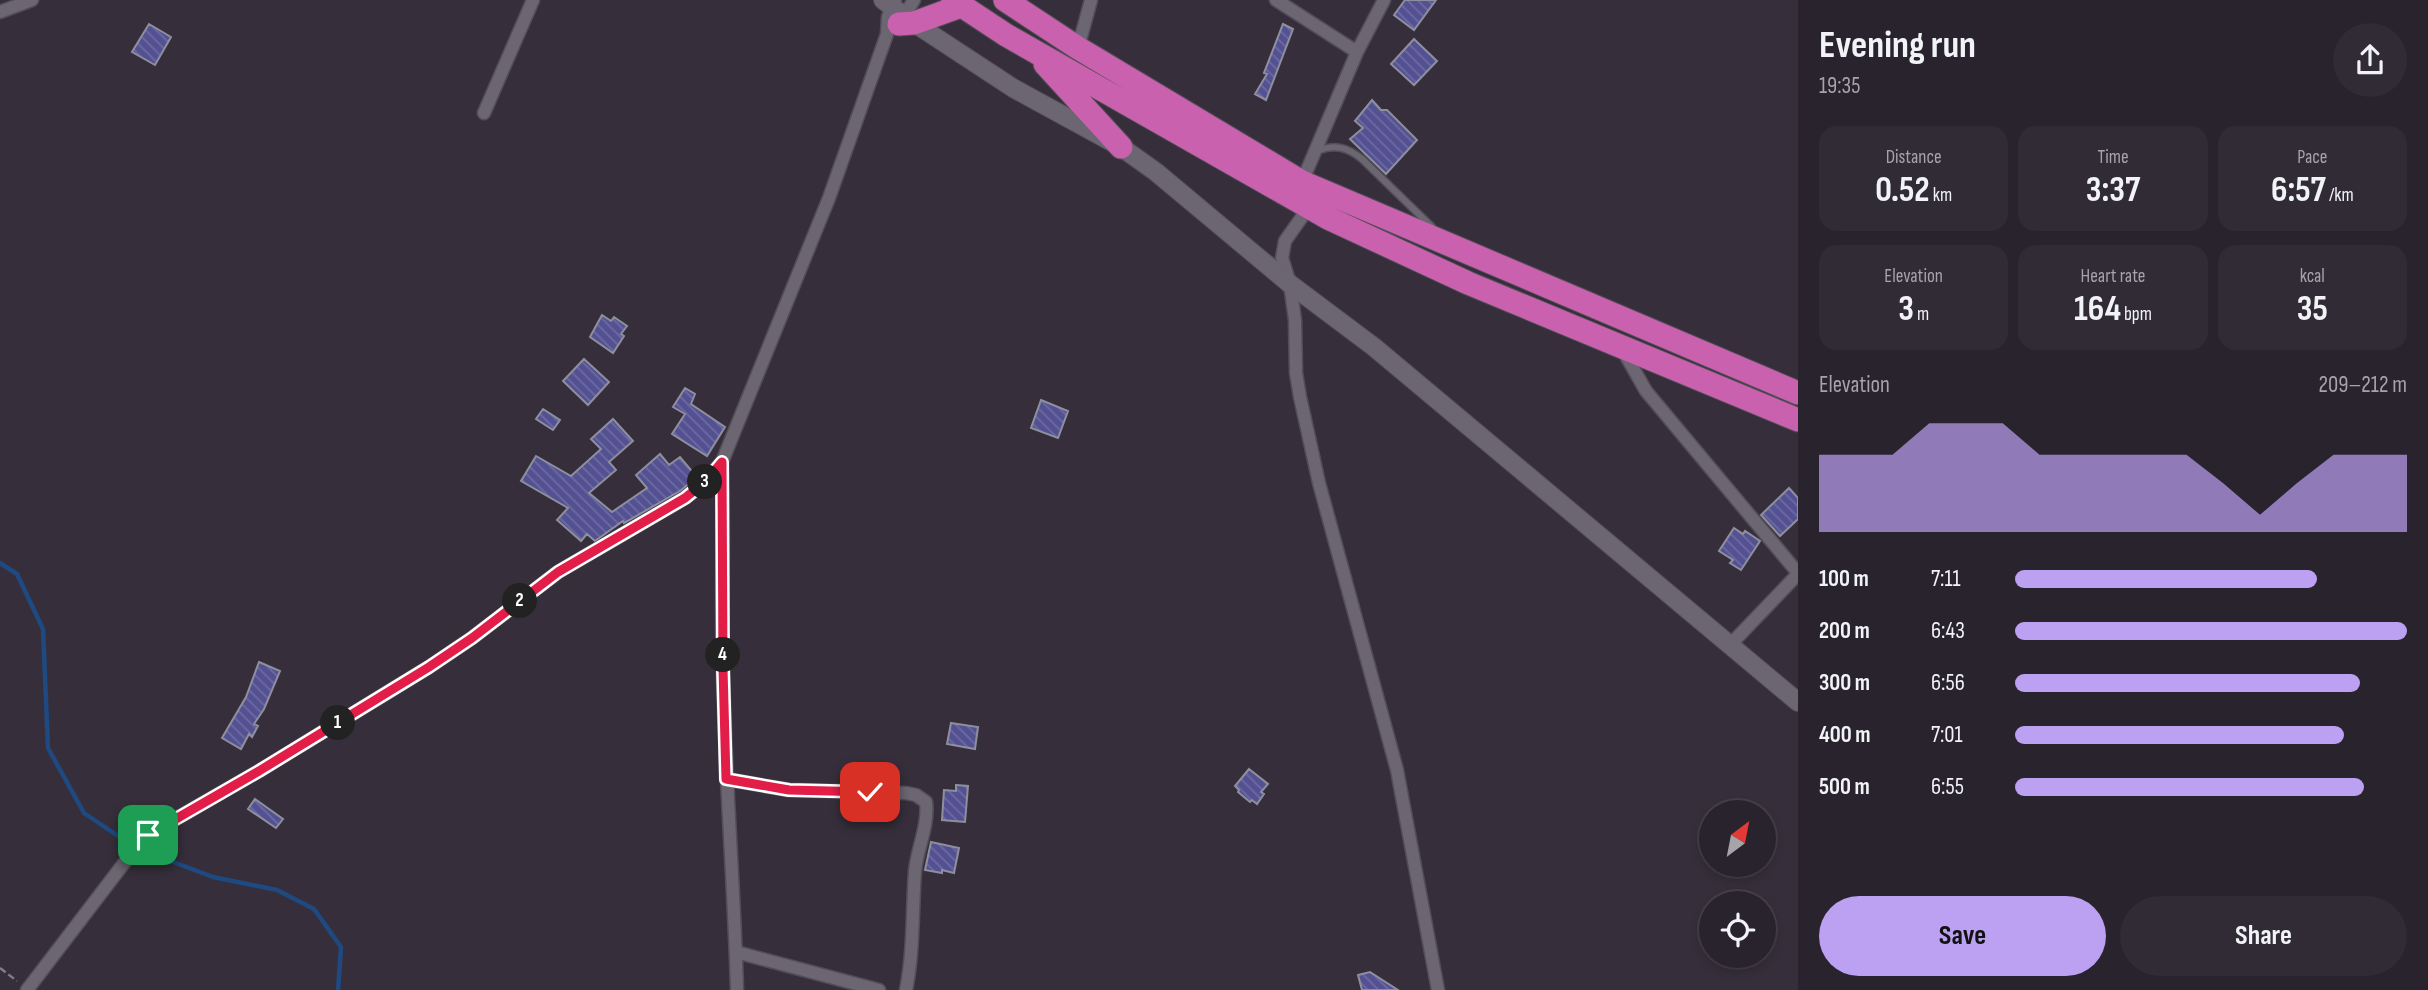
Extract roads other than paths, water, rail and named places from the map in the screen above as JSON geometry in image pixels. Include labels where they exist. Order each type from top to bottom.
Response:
[{"type":"highway","points":[[1005,0],[1078,48],[1302,182],[1798,393]]},
{"type":"highway","points":[[897,15],[957,3],[1031,49],[1328,218],[1468,284],[1798,420]]},
{"type":"highway","points":[[1031,49],[1121,148]]},
{"type":"street","points":[[0,12],[32,0]]},
{"type":"street","points":[[484,113],[533,0]]},
{"type":"street","points":[[27,990],[144,837],[259,771],[438,661],[558,572],[685,498],[706,481],[722,462],[829,198],[897,15],[914,0]]},
{"type":"street","points":[[1078,48],[1091,0]]},
{"type":"street","points":[[1276,0],[1357,52]]},
{"type":"street","points":[[1302,182],[1357,52],[1384,0]]},
{"type":"street","points":[[897,15],[1013,88],[1121,148],[1182,193],[1290,285],[1374,347],[1798,702]]},
{"type":"street","points":[[1309,206],[1294,225],[1282,251],[1295,320],[1296,373],[1308,438],[1397,770],[1438,990]]},
{"type":"street","points":[[1621,347],[1646,391],[1798,574],[1730,645]]},
{"type":"street","points":[[722,462],[726,779],[737,990]]},
{"type":"street","points":[[726,779],[789,790],[906,793],[916,795],[926,802],[926,818],[915,871],[912,958],[906,990]]},
{"type":"street","points":[[736,952],[879,990]]},
{"type":"lane","points":[[1315,152],[1328,147],[1350,150],[1453,248]]},
{"type":"waterway","points":[[0,563],[17,574],[43,629],[48,748],[84,813],[130,844]]},
{"type":"waterway","points":[[144,851],[213,877],[277,890],[314,909],[341,947],[338,990]]}]
